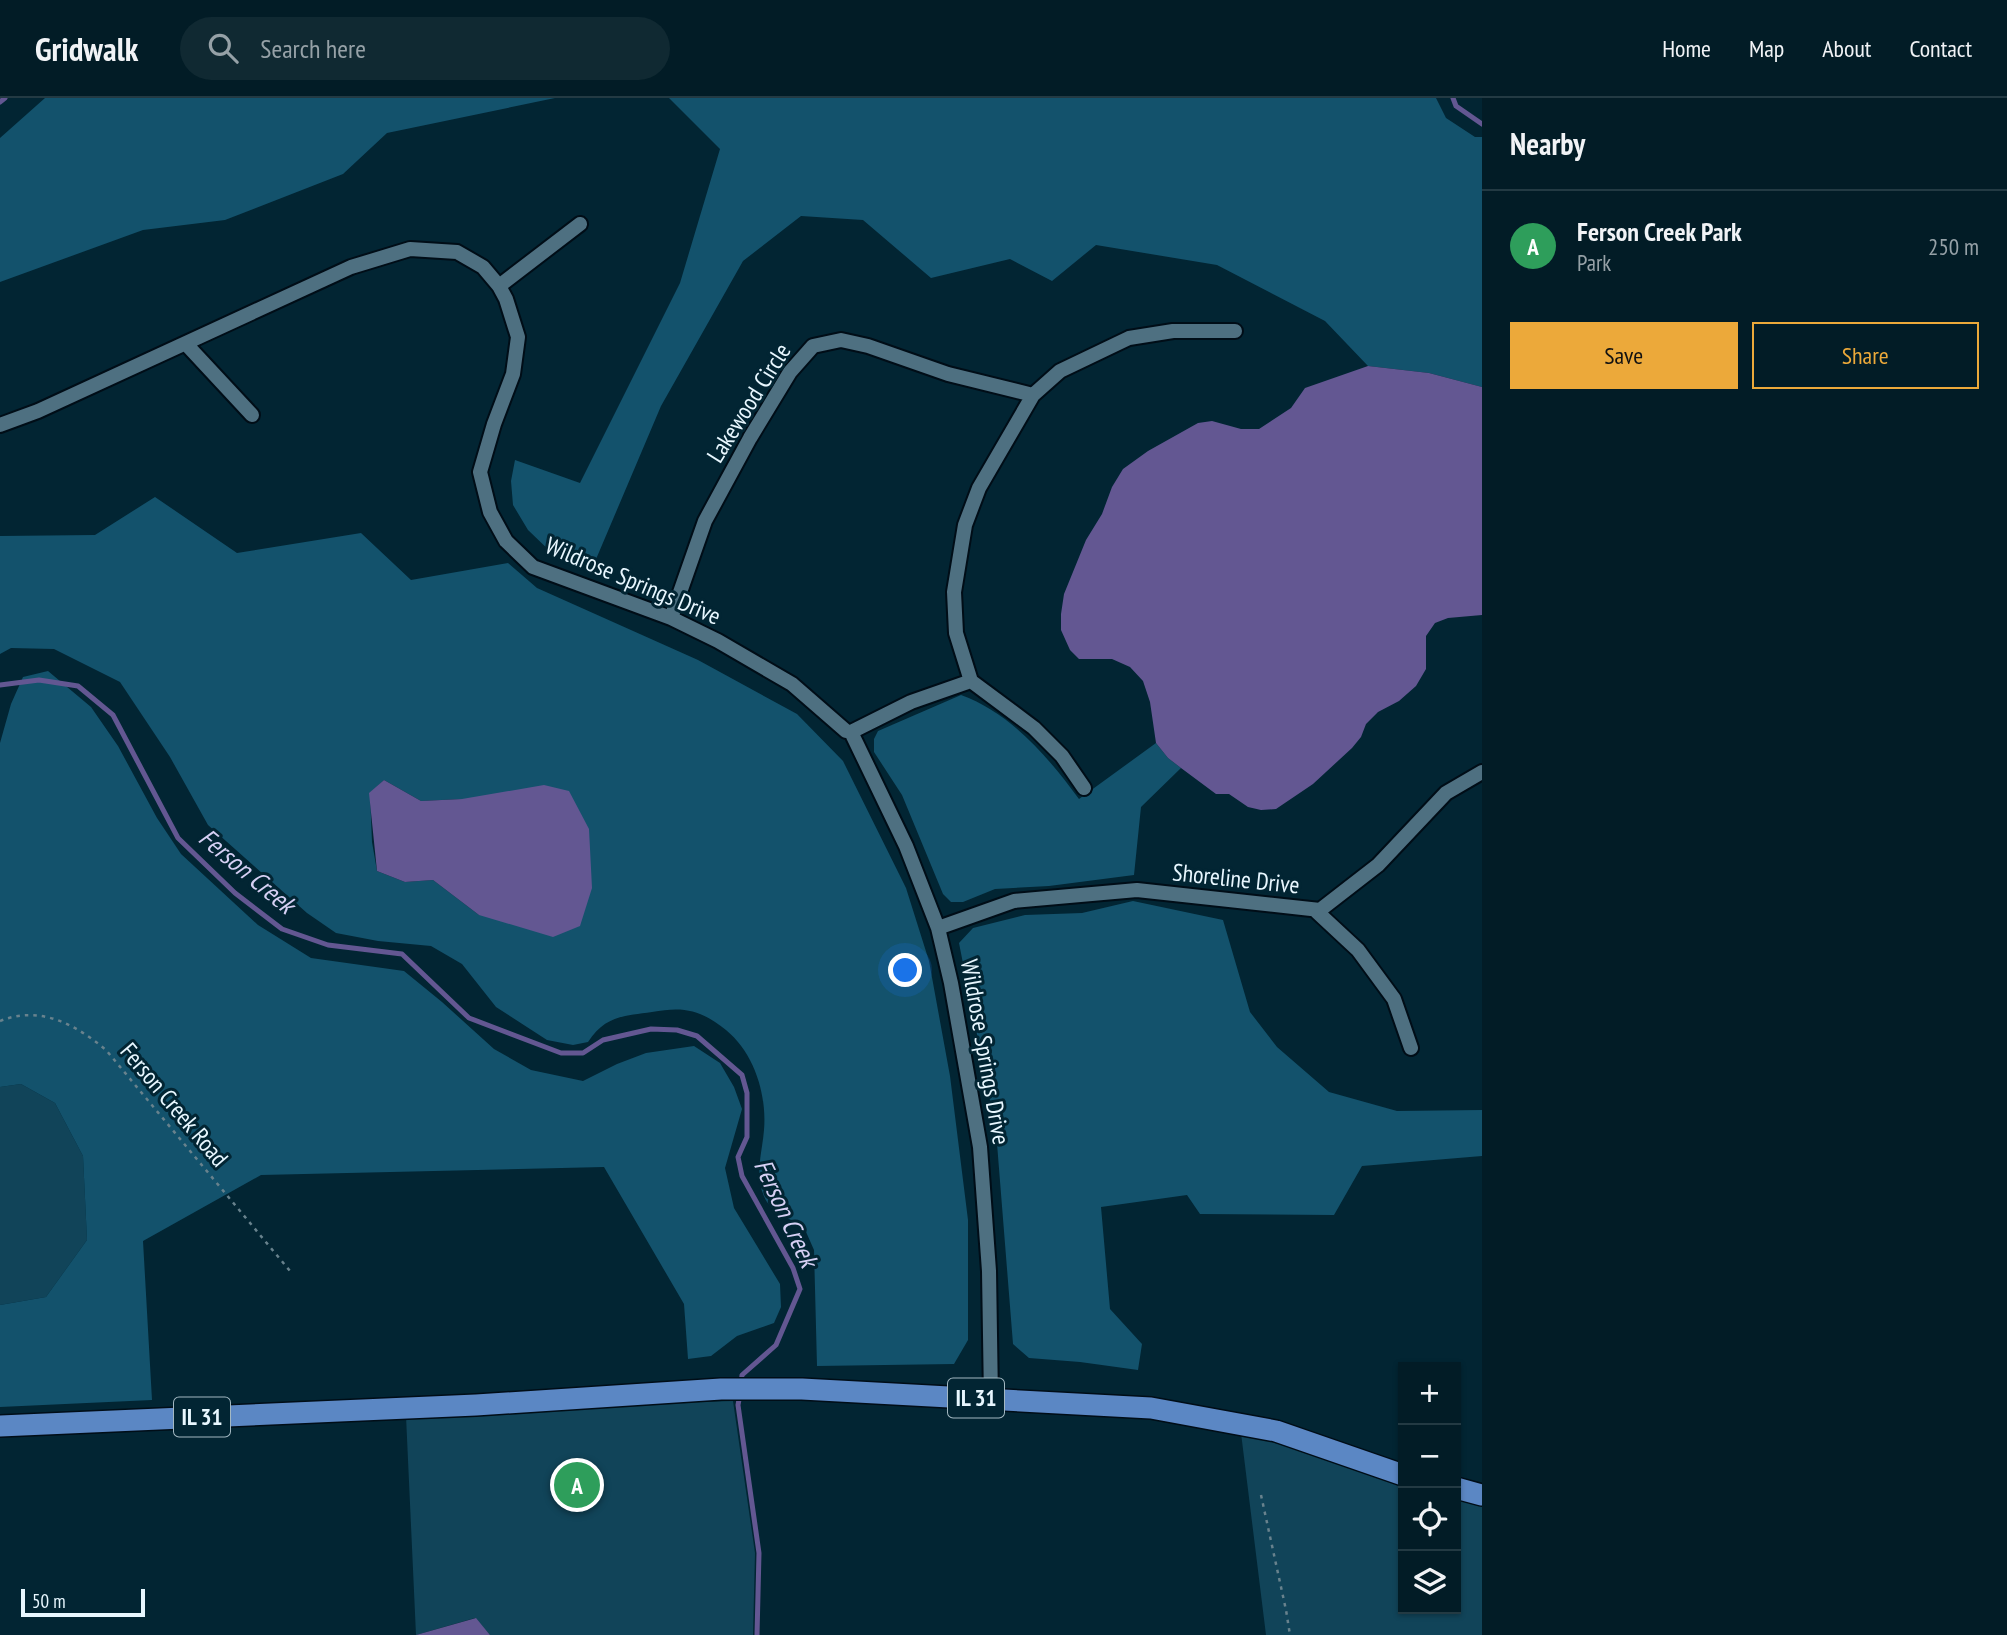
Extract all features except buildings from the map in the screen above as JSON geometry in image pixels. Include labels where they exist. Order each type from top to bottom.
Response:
[{"type":"main road","name":"IL 31","points":[[0,1426],[476,1405],[770,1388],[1151,1408],[1276,1431],[1398,1473]]},
{"type":"main road","points":[[1461,1489],[1482,1495]]},
{"type":"street","points":[[499,286],[580,224]]},
{"type":"street","name":"Wildrose Springs Drive","points":[[0,425],[38,411],[351,267],[410,248],[457,252],[483,267],[506,299],[519,337],[513,374],[480,472],[490,512],[506,541],[533,567],[671,618],[718,641],[792,684],[846,731],[851,732],[906,846],[938,928],[951,984],[980,1147],[989,1271],[991,1399]]},
{"type":"street","points":[[1084,788],[1062,756],[1034,729],[971,681],[956,633],[954,592],[965,525],[979,488],[1033,395],[1060,371],[1129,338],[1173,331],[1235,331]]},
{"type":"street","name":"Lakewood Circle","points":[[671,618],[705,521],[790,372],[813,345],[841,340],[867,346],[948,374],[1033,395]]},
{"type":"street","points":[[186,344],[251,415]]},
{"type":"street","points":[[851,732],[911,702],[971,681]]},
{"type":"street","name":"Shoreline Drive","points":[[938,928],[1014,901],[1138,890],[1320,910],[1378,865],[1446,793],[1481,774]]},
{"type":"street","points":[[1315,910],[1358,950],[1394,999],[1411,1048]]},
{"type":"path","name":"Ferson Creek Road","points":[[0,1021],[34,1014],[58,1020],[82,1030],[106,1050],[290,1271]]},
{"type":"path","points":[[1261,1495],[1290,1635]]},
{"type":"shaded area","points":[[45,98],[555,98],[387,133],[343,174],[225,220],[143,230],[0,282],[0,138]]},
{"type":"shaded area","points":[[669,98],[1436,98],[1446,118],[1475,137],[1482,137],[1482,387],[1429,373],[1368,366],[1325,321],[1217,265],[1096,245],[1052,281],[1010,259],[931,278],[863,220],[801,216],[743,261],[661,406],[591,571],[554,555],[528,530],[513,505],[511,481],[515,460],[580,483],[680,283],[720,149]]},
{"type":"shaded area","points":[[1368,366],[1429,373],[1482,387],[1482,615],[1448,618],[1435,623],[1426,636],[1426,669],[1416,686],[1399,701],[1378,712],[1366,724],[1361,737],[1352,748],[1313,784],[1276,809],[1248,807],[1229,794],[1216,794],[1168,758],[1156,743],[1150,702],[1143,681],[1130,667],[1112,659],[1079,659],[1070,650],[1061,630],[1064,594],[1086,540],[1102,514],[1112,487],[1123,469],[1148,451],[1198,423],[1212,421],[1241,429],[1259,429],[1291,408],[1305,388]]},
{"type":"shaded area","points":[[155,497],[237,553],[361,533],[411,580],[508,563],[537,588],[698,660],[797,714],[843,761],[906,888],[929,961],[950,1076],[968,1220],[968,1340],[954,1364],[817,1366],[814,1250],[803,1225],[774,1210],[763,1193],[759,1176],[764,1130],[761,1089],[744,1050],[736,1039],[717,1023],[692,1011],[663,1010],[615,1019],[601,1027],[588,1042],[573,1045],[547,1040],[496,1007],[462,964],[431,946],[378,941],[336,933],[307,913],[208,825],[170,757],[120,682],[54,649],[11,648],[0,654],[0,536],[95,535]],"holes":[[[384,780],[421,801],[462,799],[479,915],[433,880],[405,882],[377,871],[372,842],[370,793]]]},
{"type":"shaded area","points":[[48,671],[91,707],[118,746],[157,818],[181,854],[258,925],[311,958],[404,971],[494,1049],[531,1070],[583,1081],[646,1053],[694,1046],[720,1063],[734,1087],[742,1109],[725,1168],[734,1208],[780,1284],[781,1307],[774,1323],[737,1336],[711,1356],[688,1359],[684,1304],[604,1167],[261,1175],[143,1241],[152,1400],[0,1407],[0,1305],[46,1297],[87,1240],[83,1156],[55,1103],[21,1084],[0,1087],[0,743],[11,704],[23,677]]},
{"type":"shaded area","points":[[961,695],[996,713],[1027,738],[1079,799],[1156,743],[1168,758],[1181,768],[1141,807],[1134,875],[1049,886],[995,889],[963,902],[951,902],[943,894],[902,795],[874,752],[874,739],[878,731]]},
{"type":"shaded area","points":[[384,780],[421,801],[462,799],[544,785],[569,791],[589,829],[592,888],[580,926],[553,937],[479,915],[433,880],[405,882],[377,871],[369,793]]},
{"type":"shaded area","points":[[1133,901],[1223,920],[1250,1012],[1277,1047],[1329,1092],[1397,1111],[1482,1110],[1482,1156],[1362,1166],[1334,1215],[1200,1214],[1187,1195],[1101,1207],[1110,1309],[1142,1344],[1138,1370],[1029,1358],[1013,1344],[996,1131],[959,943],[973,928],[1025,915],[1082,913]]},
{"type":"shaded area","points":[[21,1084],[55,1103],[83,1156],[87,1240],[46,1297],[0,1305],[0,1087]]},
{"type":"shaded area","points":[[733,1401],[755,1553],[753,1635],[490,1635],[475,1618],[416,1635],[406,1416],[597,1405]]},
{"type":"shaded area","points":[[1241,1433],[1398,1480],[1398,1614],[1461,1614],[1461,1496],[1482,1501],[1482,1635],[1266,1635]]},
{"type":"shaded area","points":[[476,1618],[490,1635],[416,1635]]},
{"type":"waterway","name":"Ferson Creek","points":[[0,102],[5,98]]},
{"type":"waterway","name":"Ferson Creek","points":[[1453,98],[1456,106],[1482,124]]},
{"type":"waterway","name":"Ferson Creek","points":[[0,685],[39,680],[78,686],[113,715],[178,838],[235,893],[282,929],[328,945],[402,954],[469,1018],[561,1053],[583,1053],[603,1040],[651,1029],[677,1030],[697,1036],[742,1075],[747,1093],[747,1137],[738,1157],[742,1176],[793,1268],[800,1289],[776,1345],[742,1375],[741,1384]]},
{"type":"waterway","name":"Ferson Creek","points":[[740,1394],[738,1405],[759,1553],[757,1635]]},
{"type":"place","name":"Ferson Creek Park","points":[[577,1485]]}]
